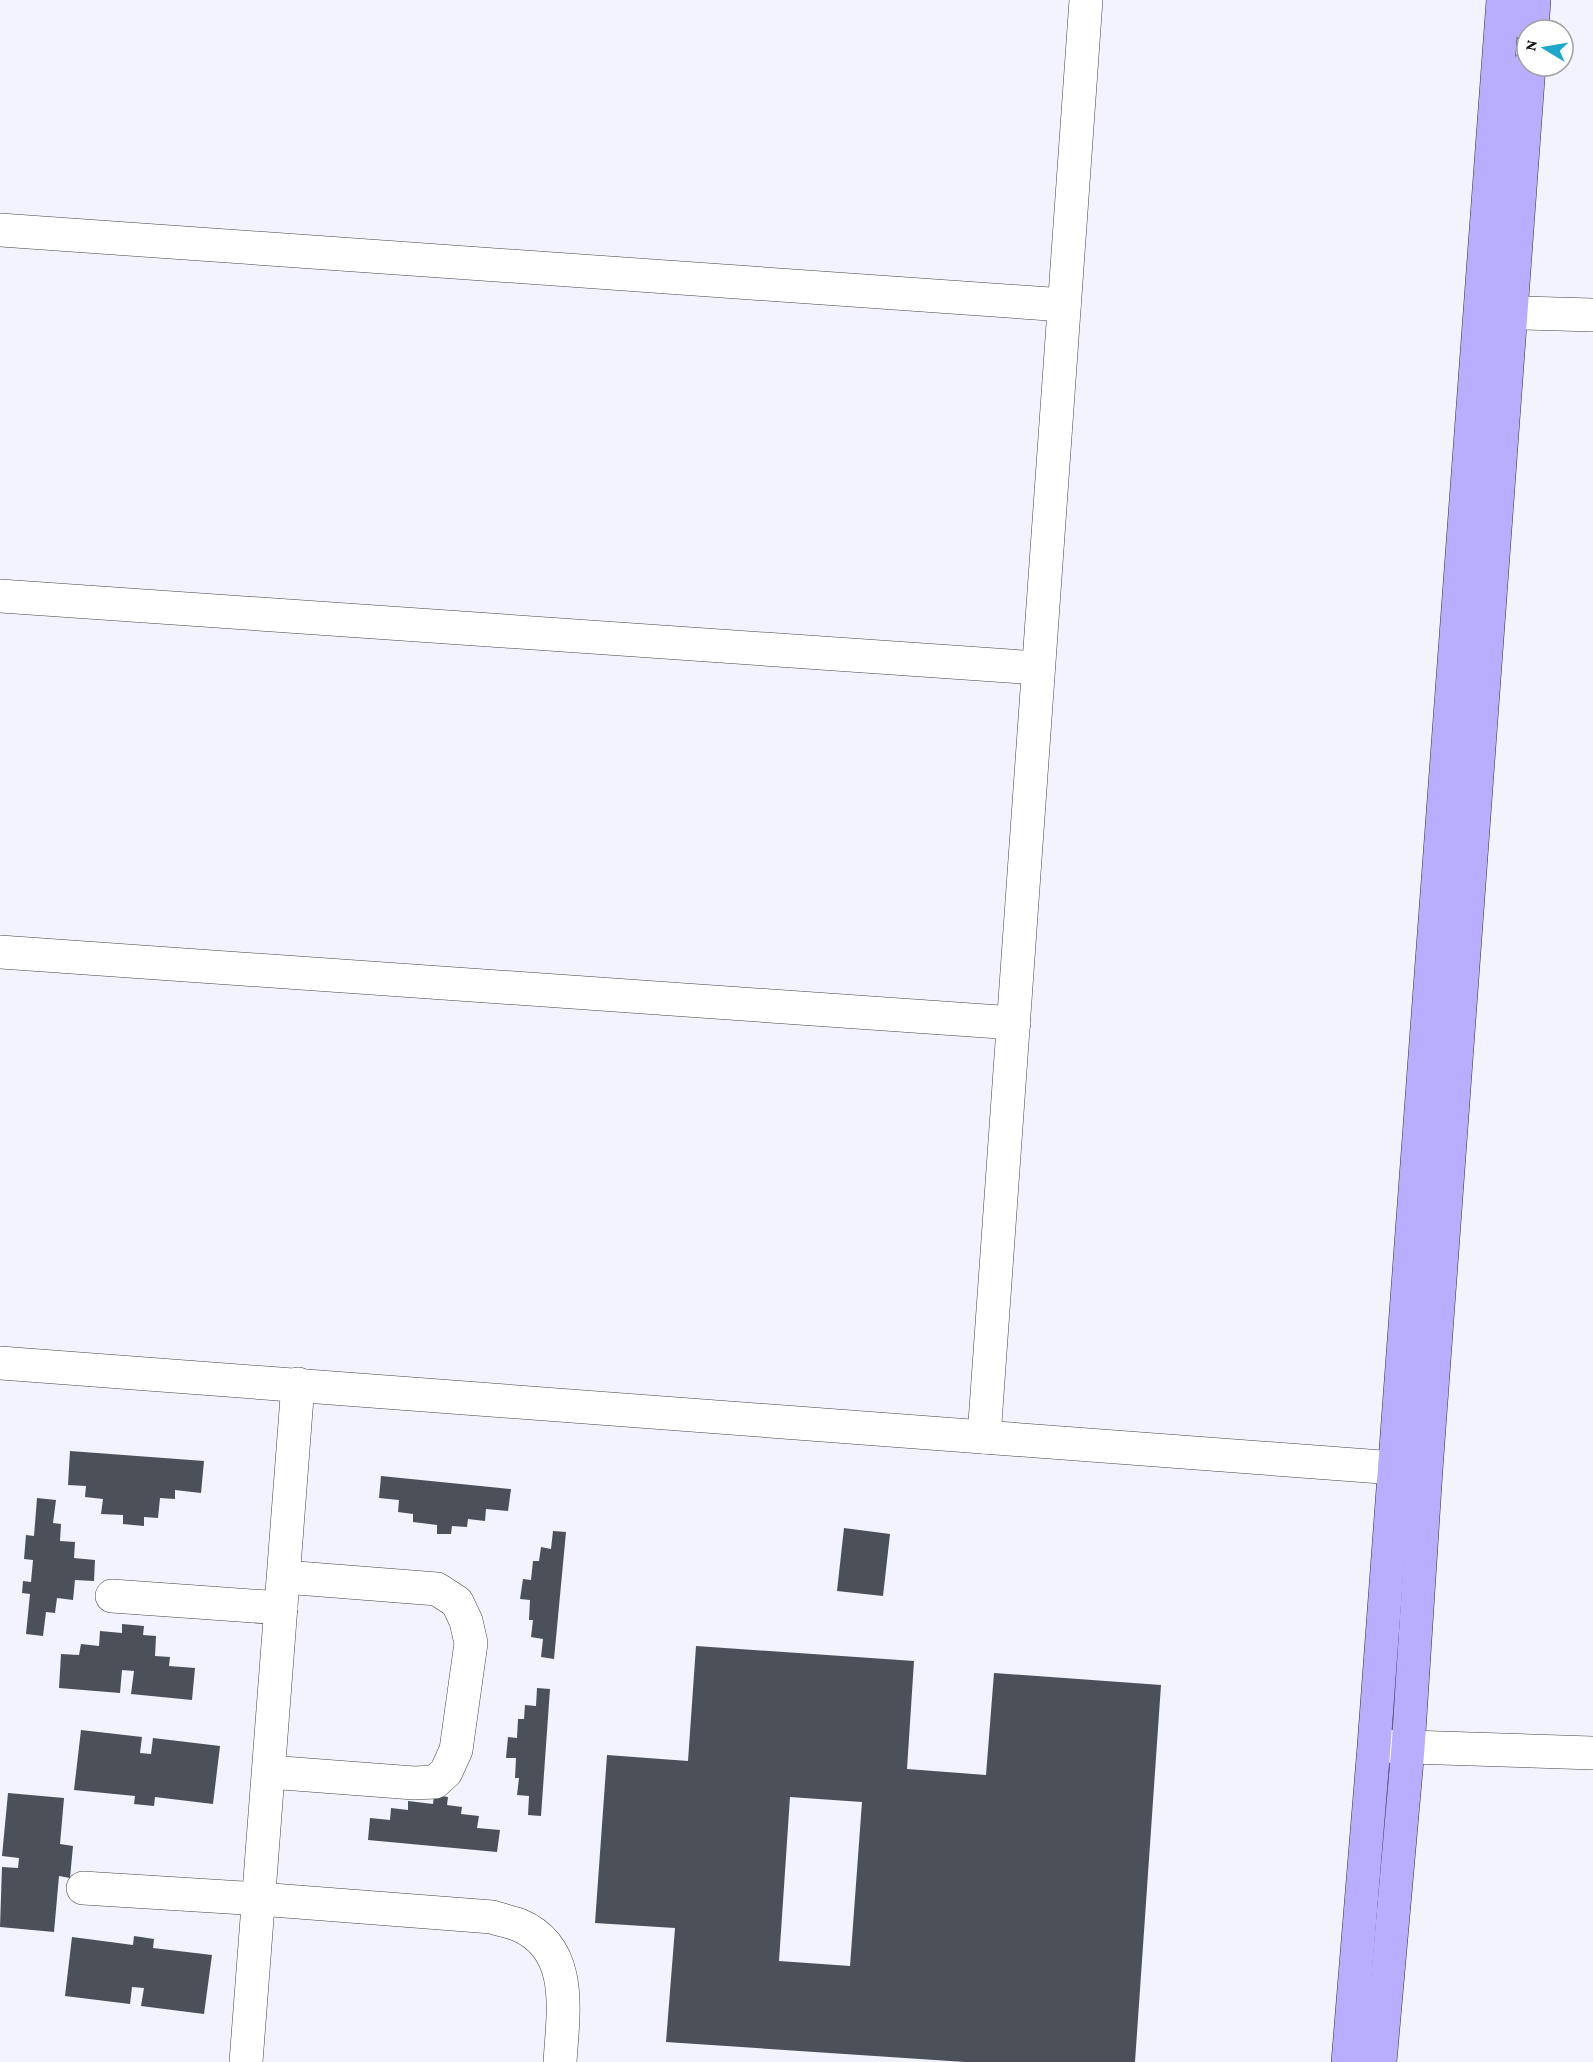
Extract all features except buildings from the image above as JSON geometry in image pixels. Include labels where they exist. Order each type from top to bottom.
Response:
[{"type":"main road","points":[[1380,2062],[1408,1748],[1496,312],[1503,0]]},
{"type":"main road","points":[[1533,18],[1534,0]]},
{"type":"main road","points":[[1348,2062],[1395,1468],[1496,312],[1527,78]]},
{"type":"street","points":[[984,1437],[1086,0]]},
{"type":"street","points":[[0,230],[1064,305]]},
{"type":"street","points":[[1496,312],[1593,315]]},
{"type":"street","points":[[0,596],[1038,668]]},
{"type":"street","points":[[0,952],[1014,1023]]},
{"type":"street","points":[[0,1363],[1395,1468]]},
{"type":"street","points":[[246,2062],[298,1384]]},
{"type":"street","points":[[112,1596],[437,1589],[456,1602],[466,1621],[471,1643],[456,1750],[446,1772],[435,1782],[414,1783],[269,1772]]},
{"type":"street","points":[[1374,1746],[1593,1753]]},
{"type":"street","points":[[83,1888],[492,1917],[520,1925],[542,1939],[559,1966],[564,1994],[560,2062]]}]
